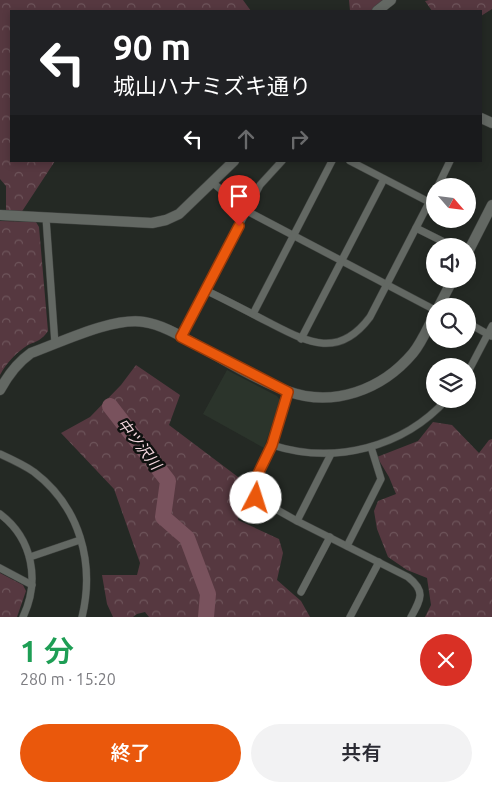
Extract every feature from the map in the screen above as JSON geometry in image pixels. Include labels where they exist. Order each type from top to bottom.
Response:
[{"type":"street","points":[[378,10],[391,0]]},
{"type":"street","points":[[0,215],[152,222],[166,220],[179,214],[233,162]]},
{"type":"street","points":[[181,337],[260,185],[281,162]]},
{"type":"street","points":[[253,314],[331,162]]},
{"type":"street","points":[[352,162],[426,200]]},
{"type":"street","points":[[442,178],[450,162]]},
{"type":"street","points":[[301,339],[384,179]]},
{"type":"street","points":[[213,183],[246,211],[426,307]]},
{"type":"street","points":[[475,238],[492,205]]},
{"type":"street","points":[[206,290],[301,339],[314,343],[328,344],[353,335],[370,317],[426,208]]},
{"type":"street","points":[[46,218],[55,344]]},
{"type":"street","points":[[416,228],[436,238]]},
{"type":"street","points":[[0,390],[21,360],[31,353],[104,326],[134,321],[157,326],[181,337],[288,392],[308,396],[337,397],[352,394],[381,382],[393,374],[414,352],[426,329]]},
{"type":"street","points":[[476,359],[490,335],[492,326]]},
{"type":"street","points":[[476,327],[490,335]]},
{"type":"street","points":[[288,392],[272,445],[251,491],[256,498],[297,521],[408,577],[417,584],[421,598],[411,617]]},
{"type":"street","points":[[272,445],[296,452],[331,454],[371,447],[400,436],[438,408]]},
{"type":"street","points":[[347,546],[381,479],[371,447]]},
{"type":"street","points":[[0,454],[34,472],[62,501],[76,523],[86,562],[88,579],[82,617]]},
{"type":"street","points":[[297,521],[331,454]]},
{"type":"street","points":[[0,514],[20,535],[30,557],[32,585],[30,598],[23,617]]},
{"type":"street","points":[[301,592],[330,538]]},
{"type":"street","points":[[30,557],[80,540]]},
{"type":"street","points":[[350,617],[378,562]]},
{"type":"street","points":[[0,568],[32,585]]},
{"type":"shaded area","points":[[227,370],[277,396],[280,400],[264,448],[203,414]]},
{"type":"green space","points":[[0,0],[243,0],[250,10],[10,10],[10,162],[54,162],[17,219],[6,216],[6,186],[0,179]]},
{"type":"green space","points":[[349,0],[384,0],[373,10],[350,10]]},
{"type":"green space","points":[[492,0],[492,9],[482,15],[482,10],[431,10],[425,1]]},
{"type":"green space","points":[[0,221],[36,222],[39,227],[48,331],[16,355],[0,375]]},
{"type":"green space","points":[[136,365],[180,395],[169,425],[246,483],[238,520],[279,539],[283,553],[277,580],[301,601],[310,617],[149,617],[145,612],[133,617],[113,617],[107,604],[102,575],[137,575],[140,563],[114,489],[61,433],[90,417],[121,385]]},
{"type":"green space","points":[[433,422],[452,425],[479,453],[489,440],[492,439],[492,617],[425,617],[431,605],[427,578],[407,570],[388,557],[377,529],[374,511],[378,501],[396,494],[389,477],[377,457],[418,441]]},
{"type":"green space","points":[[0,573],[23,585],[26,591],[17,617],[0,617]]},
{"type":"waterway","name":"中ツ沢川","points":[[110,406],[168,481],[163,517],[187,538],[208,594],[206,617]]},
{"type":"route","points":[[239,226],[181,337],[288,392],[272,445],[253,484],[251,491],[256,498]]}]
